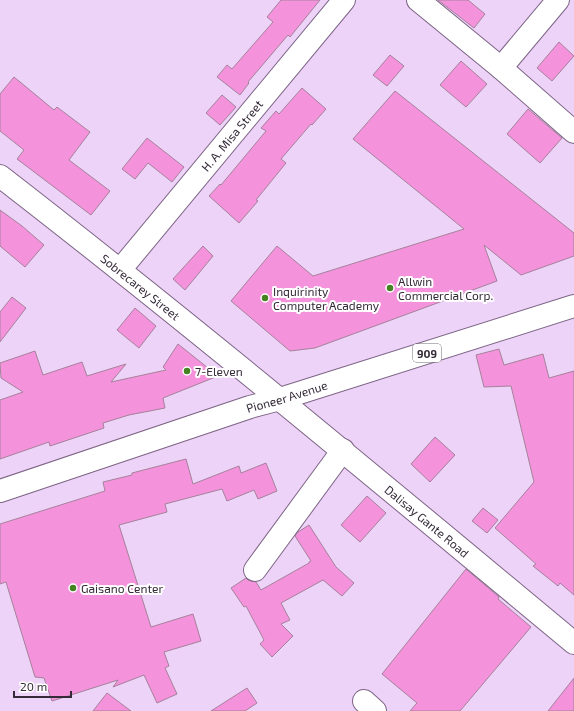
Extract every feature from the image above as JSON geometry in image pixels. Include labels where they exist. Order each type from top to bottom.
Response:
[{"type":"main road","name":"H. A. Misa Street","points":[[120,270],[344,0]]},
{"type":"main road","points":[[418,0],[501,68],[574,132]]},
{"type":"main road","points":[[501,68],[558,0]]},
{"type":"main road","name":"Sobrecarey Street","points":[[0,176],[120,270],[280,399]]},
{"type":"main road","name":"Pioneer Avenue","points":[[0,491],[250,408],[574,306]]},
{"type":"main road","name":"Dalisay Gante Road","points":[[280,399],[574,643]]},
{"type":"main road","points":[[255,570],[343,450]]},
{"type":"building","points":[[281,0],[320,0],[290,37],[288,35],[248,82],[249,83],[240,95],[217,77],[227,65],[232,69],[273,22],[267,17]]},
{"type":"building","points":[[438,0],[468,0],[485,14],[474,28]]},
{"type":"building","points":[[559,42],[574,56],[552,81],[537,68]]},
{"type":"building","points":[[390,55],[404,66],[387,86],[373,75]]},
{"type":"building","points":[[461,61],[487,84],[466,107],[440,85]]},
{"type":"building","points":[[14,77],[54,110],[57,107],[90,132],[69,160],[110,191],[91,215],[17,159],[24,150],[0,131],[0,94]]},
{"type":"building","points":[[302,88],[326,109],[281,159],[286,163],[256,200],[258,201],[239,223],[209,196],[220,184],[221,185],[266,131],[261,128],[276,111],[279,114]]},
{"type":"building","points":[[395,91],[574,233],[574,256],[521,275],[484,245],[497,281],[315,348],[290,351],[231,301],[277,246],[313,276],[464,229],[353,139]]},
{"type":"building","points":[[222,95],[236,107],[220,125],[206,113]]},
{"type":"building","points":[[528,109],[562,138],[540,163],[507,134]]},
{"type":"building","points":[[147,138],[184,167],[172,182],[148,163],[135,179],[122,169]]},
{"type":"building","points":[[0,210],[44,245],[25,267],[0,246]]},
{"type":"building","points":[[203,246],[213,256],[185,290],[173,279]]},
{"type":"building","points":[[12,297],[26,308],[0,342],[0,312]]},
{"type":"building","points":[[135,308],[156,326],[139,348],[117,330]]},
{"type":"building","points":[[178,344],[218,376],[163,398],[165,408],[129,415],[103,423],[104,428],[50,446],[49,442],[0,459],[0,400],[23,392],[1,378],[0,363],[35,351],[43,375],[82,362],[87,376],[126,364],[111,382],[166,370],[163,367]]},
{"type":"building","points":[[499,349],[504,365],[543,354],[549,378],[574,371],[574,595],[560,583],[558,586],[533,566],[536,564],[495,528],[534,482],[511,386],[484,387],[476,355]]},
{"type":"building","points":[[435,437],[455,455],[430,482],[411,464]]},
{"type":"building","name":"Gaisano Center","points":[[186,459],[193,484],[239,466],[241,473],[266,463],[277,491],[258,499],[254,490],[227,501],[222,489],[165,504],[167,512],[119,525],[151,627],[193,614],[201,641],[164,652],[169,666],[165,668],[177,694],[157,703],[144,675],[113,687],[118,680],[52,701],[44,678],[35,677],[6,582],[0,584],[0,524],[105,491],[103,482]]},
{"type":"building","points":[[367,496],[386,513],[360,542],[341,525]]},
{"type":"building","points":[[483,508],[498,520],[487,533],[472,521]]},
{"type":"building","points":[[309,525],[336,567],[354,583],[342,596],[323,580],[281,603],[290,620],[281,624],[293,636],[272,657],[260,644],[264,640],[246,606],[244,607],[231,588],[246,578],[256,582],[261,590],[309,563],[311,561],[295,536],[298,532]]},
{"type":"building","points":[[466,569],[531,627],[460,711],[410,711],[417,703],[382,674]]},
{"type":"building","points":[[574,678],[574,711],[548,711]]},
{"type":"building","points":[[247,688],[257,703],[245,711],[211,711]]},
{"type":"building","points":[[107,693],[131,711],[93,711]]},
{"type":"place","name":"Allwin Commercial Corp.","points":[[390,288]]},
{"type":"place","name":"Inquirinity Computer Academy","points":[[265,298]]},
{"type":"place","name":"7-Eleven","points":[[187,371]]},
{"type":"place","name":"Gaisano Center","points":[[73,588]]}]
